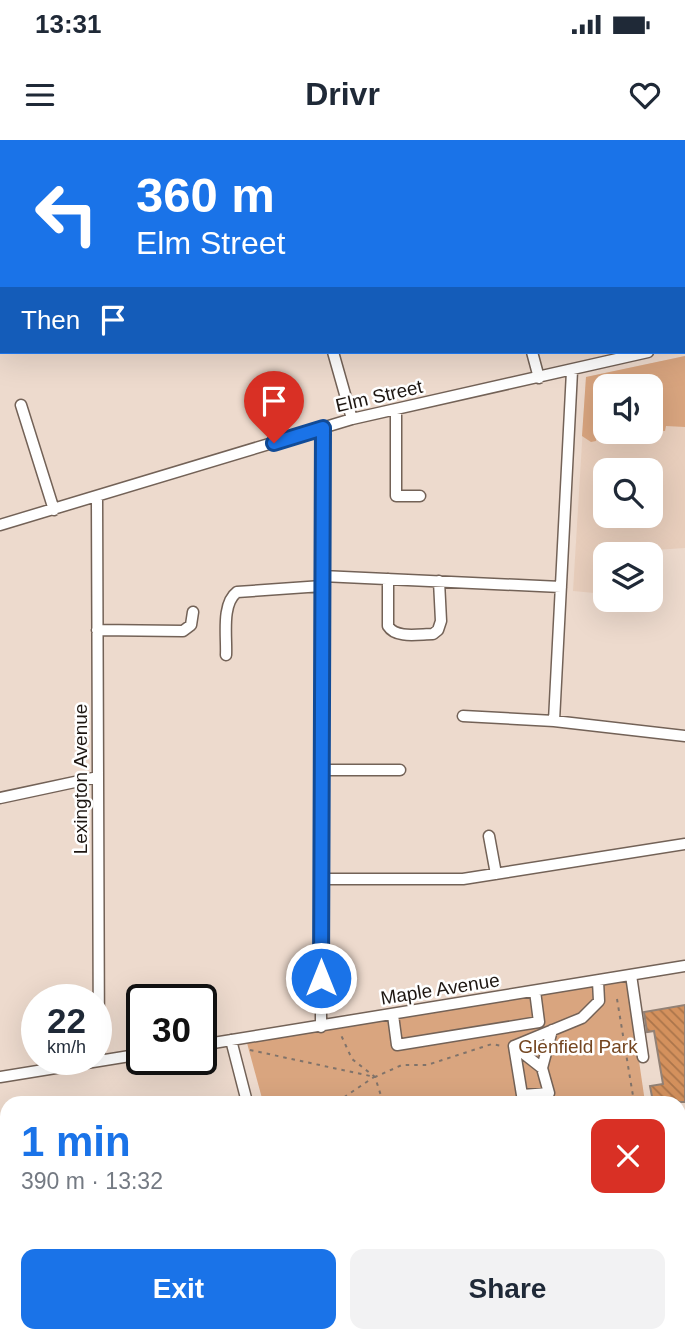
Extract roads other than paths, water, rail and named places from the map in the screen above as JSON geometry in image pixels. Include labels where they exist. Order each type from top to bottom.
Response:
[{"type":"street","points":[[334,354],[352,419]]},
{"type":"street","points":[[533,354],[539,378]]},
{"type":"street","points":[[597,354],[604,363]]},
{"type":"street","name":"Elm Street","points":[[0,525],[352,419],[640,354]]},
{"type":"street","points":[[554,721],[572,371]]},
{"type":"street","points":[[21,405],[54,510]]},
{"type":"street","points":[[396,410],[396,496],[420,496]]},
{"type":"street","points":[[321,1027],[323,428]]},
{"type":"street","name":"Lexington Avenue","points":[[97,497],[99,984]]},
{"type":"street","points":[[226,655],[228,609],[231,597],[237,592],[322,581],[388,579],[561,587]]},
{"type":"street","points":[[388,579],[388,626],[397,634],[433,634],[438,630],[441,621],[439,581]]},
{"type":"street","points":[[97,629],[183,631],[191,625],[193,612]]},
{"type":"street","points":[[463,716],[554,721],[685,736]]},
{"type":"street","points":[[322,771],[400,770]]},
{"type":"street","points":[[0,798],[98,777]]},
{"type":"street","points":[[489,836],[496,874]]},
{"type":"street","points":[[321,879],[463,879],[685,844]]},
{"type":"street","name":"Maple Avenue","points":[[217,1042],[685,966]]},
{"type":"street","points":[[631,975],[643,1057]]},
{"type":"street","points":[[509,1046],[582,1017],[599,1001],[598,981]]},
{"type":"street","points":[[393,1015],[397,1045],[539,1022],[535,991]]},
{"type":"street","points":[[509,1046],[522,1095],[549,1093],[542,1068],[552,1030]]},
{"type":"street","points":[[231,1040],[245,1096]]},
{"type":"street","points":[[509,1046],[542,1068]]},
{"type":"street","points":[[0,1077],[21,1074]]},
{"type":"park label","name":"Glenfield Park","points":[[578,1046]]}]
